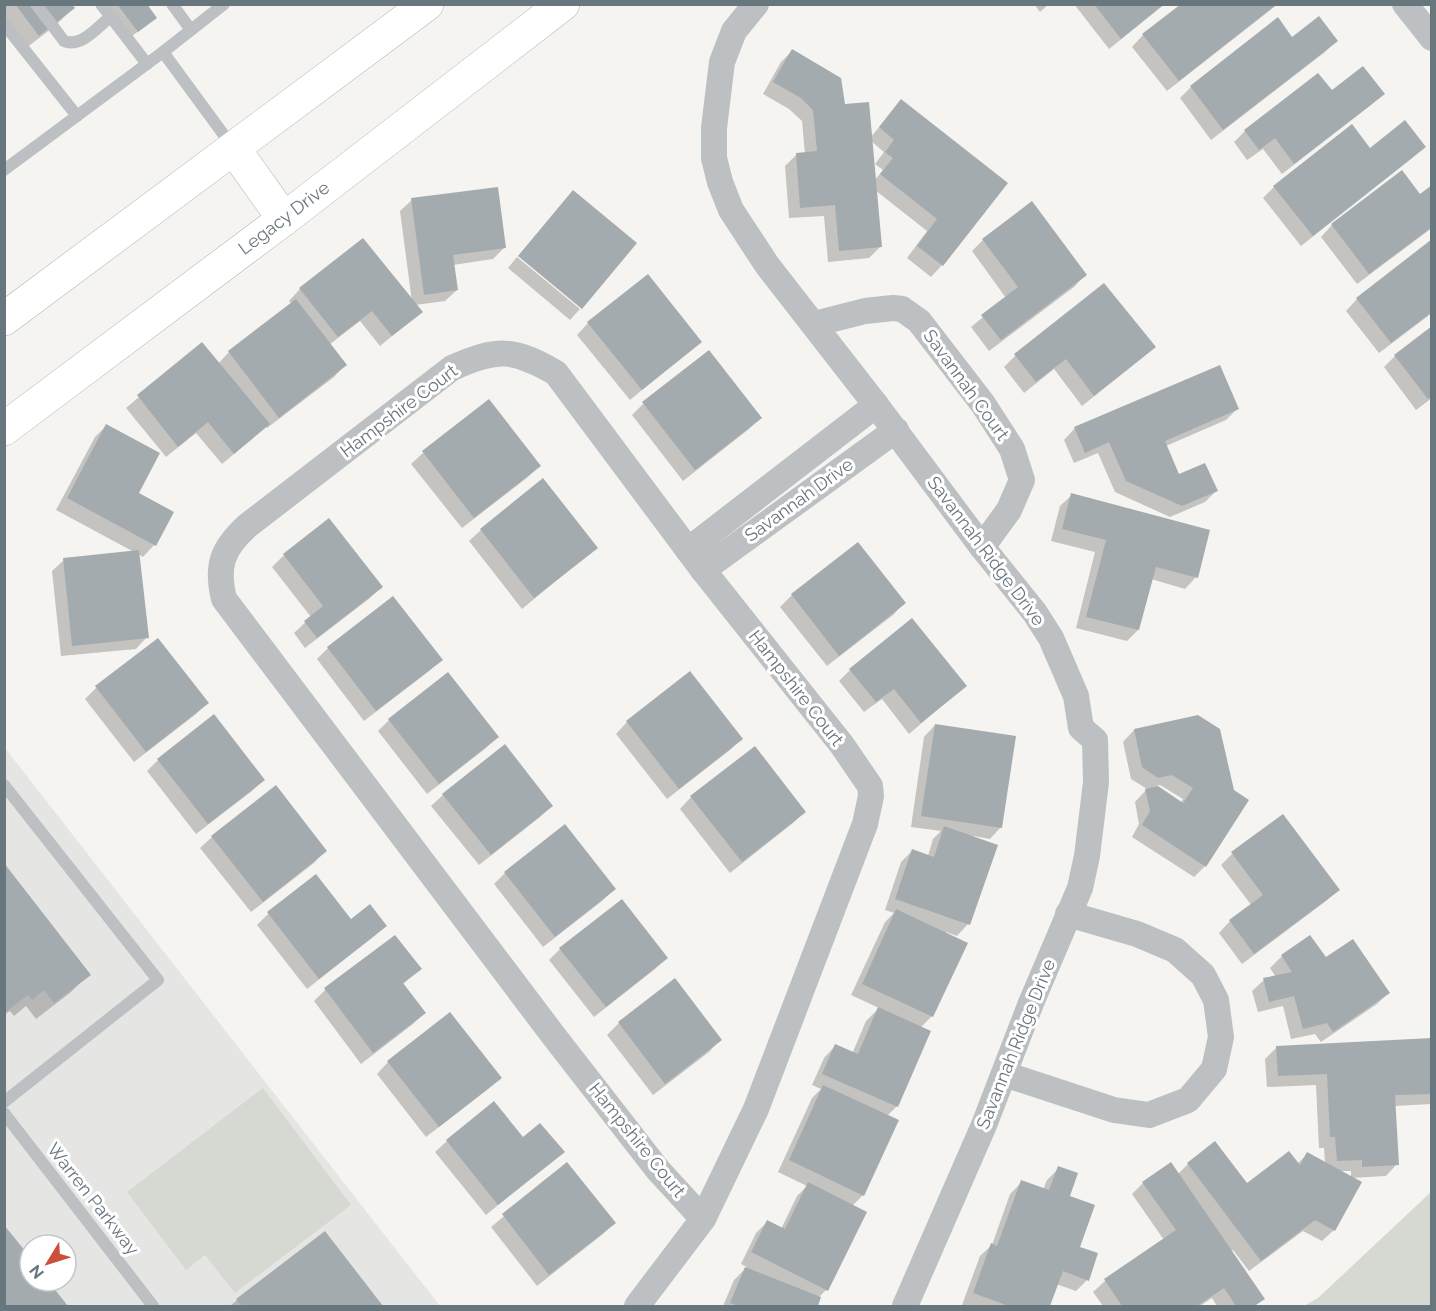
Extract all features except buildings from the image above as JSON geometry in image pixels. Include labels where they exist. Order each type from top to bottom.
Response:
[{"type":"main road","points":[[4,319],[427,4]]},
{"type":"main road","name":"Legacy Drive","points":[[4,429],[284,219],[562,4]]},
{"type":"main road","points":[[234,149],[284,219]]},
{"type":"street","name":"Savannah Ridge Drive","points":[[756,4],[734,31],[722,62],[714,128],[714,158],[731,210],[767,265],[896,430],[982,547],[1035,614],[1051,638],[1076,696],[1081,728],[1095,740],[1096,782],[1087,856],[1080,888],[905,1306]]},
{"type":"street","points":[[1405,4],[1431,38]]},
{"type":"street","name":"Savannah Court","points":[[814,324],[865,311],[902,309],[919,321],[983,404],[1012,449],[1022,480],[1009,510],[982,547]]},
{"type":"street","name":"Hampshire Court","points":[[637,1306],[704,1220],[756,1109],[865,824],[871,796],[870,786],[842,745],[696,560],[556,373],[538,362],[519,355],[500,352],[482,355],[452,368],[233,538],[221,564],[219,578],[224,599],[546,1026],[658,1170],[704,1220]]},
{"type":"street","name":"Savannah Drive","points":[[696,560],[876,405]]},
{"type":"street","name":"Savannah Drive","points":[[696,560],[896,430]]},
{"type":"street","points":[[1004,1074],[1114,1110],[1149,1115],[1188,1100],[1214,1069],[1221,1037],[1216,1000],[1203,975],[1175,950],[1137,934],[1068,914]]},
{"type":"lane","points":[[36,4],[64,41],[71,44],[78,42],[110,16]]},
{"type":"lane","points":[[101,4],[147,64]]},
{"type":"lane","points":[[172,4],[191,30]]},
{"type":"lane","points":[[7,164],[147,64],[224,4]]},
{"type":"lane","points":[[4,24],[76,116]]},
{"type":"lane","points":[[163,52],[234,149]]},
{"type":"lane","points":[[4,785],[158,980],[4,1102]]},
{"type":"lane","name":"Warren Parkway","points":[[4,1113],[153,1306]]},
{"type":"shaded area","points":[[5,748],[440,1306],[5,1306]]},
{"type":"shaded area","points":[[263,1088],[351,1205],[235,1293],[205,1255],[186,1270],[127,1192]]},
{"type":"shaded area","points":[[1431,1192],[1431,1306],[1304,1306],[1318,1298]]}]
